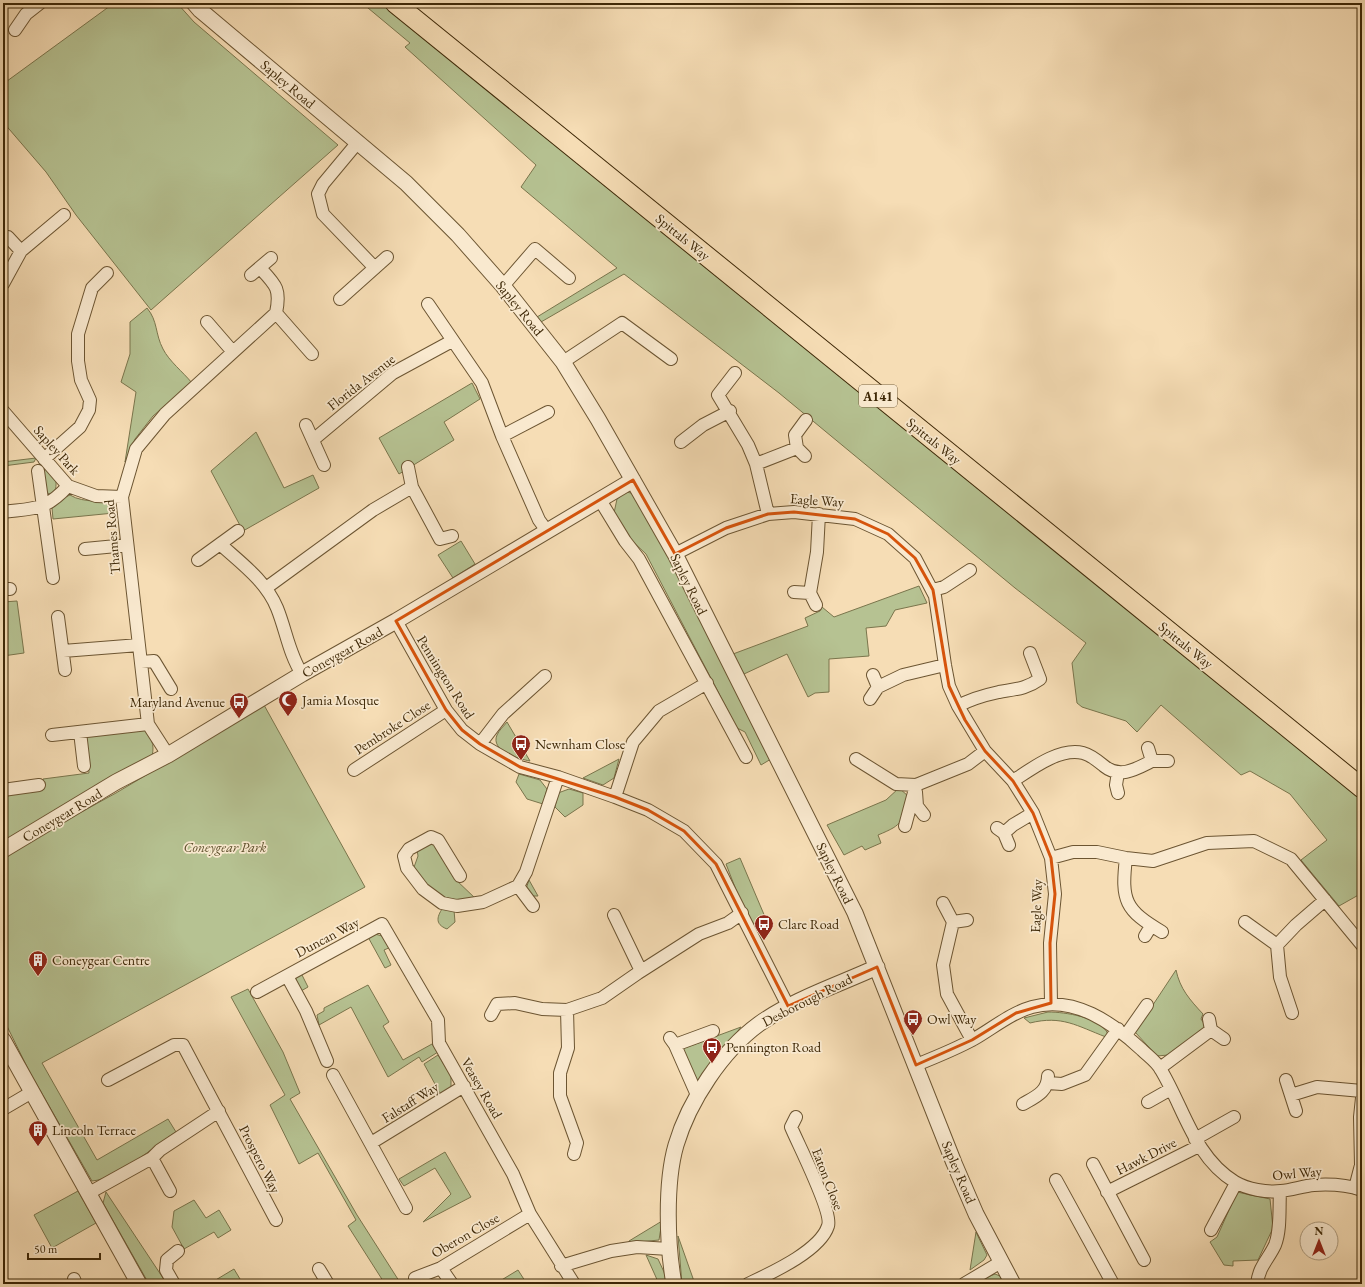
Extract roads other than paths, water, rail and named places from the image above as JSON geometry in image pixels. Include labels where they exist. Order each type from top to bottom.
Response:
[{"type":"highway","name":"Spittals Way","points":[[395,3],[1362,788]]},
{"type":"street","points":[[15,30],[26,14],[40,3]]},
{"type":"street","name":"Sapley Road","points":[[194,3],[248,51],[406,183],[458,235],[503,286],[563,362],[675,554],[852,908],[964,1185],[1013,1284]]},
{"type":"street","points":[[358,142],[322,184],[318,194],[322,214],[375,268]]},
{"type":"street","points":[[3,284],[21,251],[64,215]]},
{"type":"street","points":[[8,237],[21,251]]},
{"type":"street","points":[[503,286],[535,249],[569,278]]},
{"type":"street","points":[[340,299],[387,257]]},
{"type":"street","points":[[271,258],[255,272],[274,282],[279,298],[276,313],[312,354]]},
{"type":"street","points":[[44,459],[80,427],[89,410],[90,400],[81,380],[78,361],[78,334],[92,288],[107,273]]},
{"type":"street","points":[[428,304],[482,383],[502,436],[539,520],[547,531]]},
{"type":"street","name":"Thames Road","points":[[168,755],[148,724],[122,497],[136,449],[165,414],[276,313]]},
{"type":"street","points":[[563,362],[620,319],[671,359]]},
{"type":"street","points":[[207,322],[233,352]]},
{"type":"street","name":"Florida Avenue","points":[[313,440],[393,373],[452,341]]},
{"type":"street","points":[[735,373],[718,394],[730,411],[756,464],[768,514]]},
{"type":"street","name":"Sapley Park","points":[[3,411],[68,486],[96,496],[122,497]]},
{"type":"street","points":[[681,442],[704,425],[730,411]]},
{"type":"street","points":[[502,436],[548,412]]},
{"type":"street","points":[[756,464],[801,452],[796,435],[806,420]]},
{"type":"street","points":[[306,425],[324,465]]},
{"type":"street","points":[[408,467],[412,487],[440,540],[452,536]]},
{"type":"street","points":[[38,472],[53,578]]},
{"type":"street","name":"Coneygear Road","points":[[5,847],[116,782],[168,755],[302,674],[396,621],[633,480]]},
{"type":"street","points":[[3,512],[44,507],[57,499],[68,486]]},
{"type":"street","points":[[266,588],[373,510],[412,487]]},
{"type":"street","points":[[600,500],[625,541],[639,559],[746,757]]},
{"type":"street","name":"Eagle Way","points":[[675,554],[726,528],[768,514],[794,512],[855,519],[888,534],[915,558],[933,590],[940,625],[945,665],[950,686],[958,706],[985,751],[1013,781],[1033,813],[1051,858],[1055,894],[1050,943],[1051,1003]]},
{"type":"street","points":[[816,604],[810,593],[817,552],[819,514]]},
{"type":"street","points":[[198,560],[238,531]]},
{"type":"street","points":[[220,544],[266,588],[277,606],[296,664],[302,674]]},
{"type":"street","points":[[85,549],[127,545]]},
{"type":"street","points":[[933,590],[944,587],[967,571]]},
{"type":"street","points":[[794,592],[810,593]]},
{"type":"street","points":[[58,617],[65,670]]},
{"type":"street","name":"Pennington Road","points":[[396,621],[446,710],[462,730],[480,744],[520,767],[558,777],[615,797],[648,810],[684,831],[716,864],[788,1006]]},
{"type":"street","points":[[63,651],[139,645]]},
{"type":"street","points":[[958,706],[970,700],[998,692],[1029,687],[1040,679],[1030,653]]},
{"type":"street","points":[[141,662],[154,660],[171,689]]},
{"type":"street","points":[[870,699],[878,687],[903,675],[945,665]]},
{"type":"street","points":[[873,675],[878,687]]},
{"type":"street","points":[[480,744],[503,714],[545,676]]},
{"type":"street","points":[[615,797],[633,742],[658,711],[707,683]]},
{"type":"street","name":"Pembroke Close","points":[[354,770],[446,710]]},
{"type":"street","points":[[52,735],[148,724]]},
{"type":"street","points":[[80,732],[84,766]]},
{"type":"street","points":[[1148,748],[1152,760]]},
{"type":"street","points":[[856,759],[896,784],[916,785],[968,764],[985,751]]},
{"type":"street","points":[[1013,781],[1041,762],[1065,754],[1082,752],[1094,758],[1107,768],[1118,772],[1133,771],[1152,760],[1168,761]]},
{"type":"street","points":[[1118,772],[1116,785],[1118,793]]},
{"type":"street","points":[[460,876],[438,840],[431,836],[409,849],[404,856],[407,868],[423,889],[442,903],[457,906],[484,902],[518,886],[526,872],[558,777]]},
{"type":"street","points":[[3,790],[39,785]]},
{"type":"street","points":[[916,785],[917,806],[924,815]]},
{"type":"street","points":[[905,826],[916,785]]},
{"type":"street","points":[[1009,845],[1000,831],[1033,813]]},
{"type":"street","points":[[1051,858],[1073,852],[1097,852],[1126,858],[1152,861],[1206,843],[1254,841],[1291,860],[1362,945]]},
{"type":"street","points":[[1126,858],[1123,880],[1127,902],[1148,931],[1162,932]]},
{"type":"street","points":[[518,886],[533,906]]},
{"type":"street","points":[[1292,1013],[1280,977],[1277,945],[1296,925],[1325,900]]},
{"type":"street","points":[[943,903],[953,922],[943,965],[947,994],[972,1040]]},
{"type":"street","points":[[491,1015],[498,1004],[515,1003],[542,1009],[567,1010],[602,998],[641,971],[700,934],[728,923],[742,914]]},
{"type":"street","points":[[614,915],[641,971]]},
{"type":"street","points":[[953,922],[966,920]]},
{"type":"street","name":"Duncan Way","points":[[257,992],[382,924]]},
{"type":"street","name":"Veasey Road","points":[[382,924],[438,1020],[440,1043],[513,1174],[530,1214],[561,1266],[574,1284]]},
{"type":"street","points":[[1247,928],[1277,945]]},
{"type":"street","name":"Desborough Road","points":[[674,1284],[668,1249],[670,1197],[676,1146],[684,1122],[697,1096],[723,1058],[742,1038],[760,1023],[788,1006],[876,967]]},
{"type":"street","name":"Duncan Way","points":[[287,976],[306,1011],[327,1061]]},
{"type":"street","name":"Owl Way","points":[[916,1065],[972,1040],[1016,1013],[1032,1006],[1051,1003],[1076,1007],[1107,1020],[1160,1068],[1197,1142],[1214,1164],[1236,1183],[1253,1189],[1280,1192],[1313,1185],[1359,1189]]},
{"type":"street","points":[[1023,1104],[1042,1093],[1048,1079],[1062,1084],[1085,1075],[1146,1005]]},
{"type":"street","points":[[567,1010],[568,1048],[560,1073],[560,1096],[577,1143],[574,1154]]},
{"type":"street","points":[[1160,1068],[1210,1025],[1224,1039]]},
{"type":"street","points":[[697,1096],[673,1042],[713,1031]]},
{"type":"street","points":[[3,1040],[139,1284]]},
{"type":"street","name":"Prospero Way","points":[[108,1080],[174,1045],[183,1045],[276,1220]]},
{"type":"street","points":[[333,1075],[406,1208]]},
{"type":"street","points":[[1286,1080],[1296,1111]]},
{"type":"street","points":[[1291,1095],[1316,1082],[1362,1091]]},
{"type":"street","name":"Falstaff Way","points":[[371,1143],[464,1086]]},
{"type":"street","points":[[1148,1102],[1171,1089]]},
{"type":"street","points":[[3,1108],[32,1092]]},
{"type":"street","points":[[1359,1189],[1361,1165],[1360,1117],[1362,1098]]},
{"type":"street","points":[[89,1193],[152,1158],[160,1150],[219,1111]]},
{"type":"street","name":"Eaton Close","points":[[748,1284],[786,1266],[820,1240],[828,1225],[826,1207],[791,1127],[796,1117]]},
{"type":"street","points":[[1197,1142],[1234,1117]]},
{"type":"street","name":"Hawk Drive","points":[[1107,1192],[1197,1142]]},
{"type":"street","points":[[152,1158],[170,1191]]},
{"type":"street","name":"Hawk Drive","points":[[1093,1164],[1144,1260]]},
{"type":"street","points":[[1056,1180],[1113,1284]]},
{"type":"street","points":[[1211,1230],[1236,1183]]},
{"type":"street","points":[[1257,1284],[1260,1270],[1274,1245],[1277,1235],[1280,1192]]},
{"type":"street","name":"Oberon Close","points":[[415,1278],[441,1268],[530,1214]]},
{"type":"street","points":[[561,1266],[611,1251],[637,1247],[668,1249]]},
{"type":"street","points":[[174,1284],[166,1270],[166,1260],[178,1251]]},
{"type":"street","points":[[964,1284],[1001,1262]]},
{"type":"street","points":[[441,1268],[452,1284]]},
{"type":"street","points":[[319,1269],[328,1284]]},
{"type":"place","name":"Jamia Mosque","points":[[288,717]]},
{"type":"place","name":"Maryland Avenue","points":[[239,719]]},
{"type":"place","name":"Newnham Close","points":[[521,761]]},
{"type":"place","name":"Clare Road","points":[[764,941]]},
{"type":"place","name":"Coneygear Centre","points":[[38,977]]},
{"type":"place","name":"Owl Way","points":[[913,1036]]},
{"type":"place","name":"Pennington Road","points":[[712,1064]]},
{"type":"place","name":"Lincoln Terrace","points":[[38,1147]]},
{"type":"park label","name":"Coneygear Park","points":[[225,847]]}]
